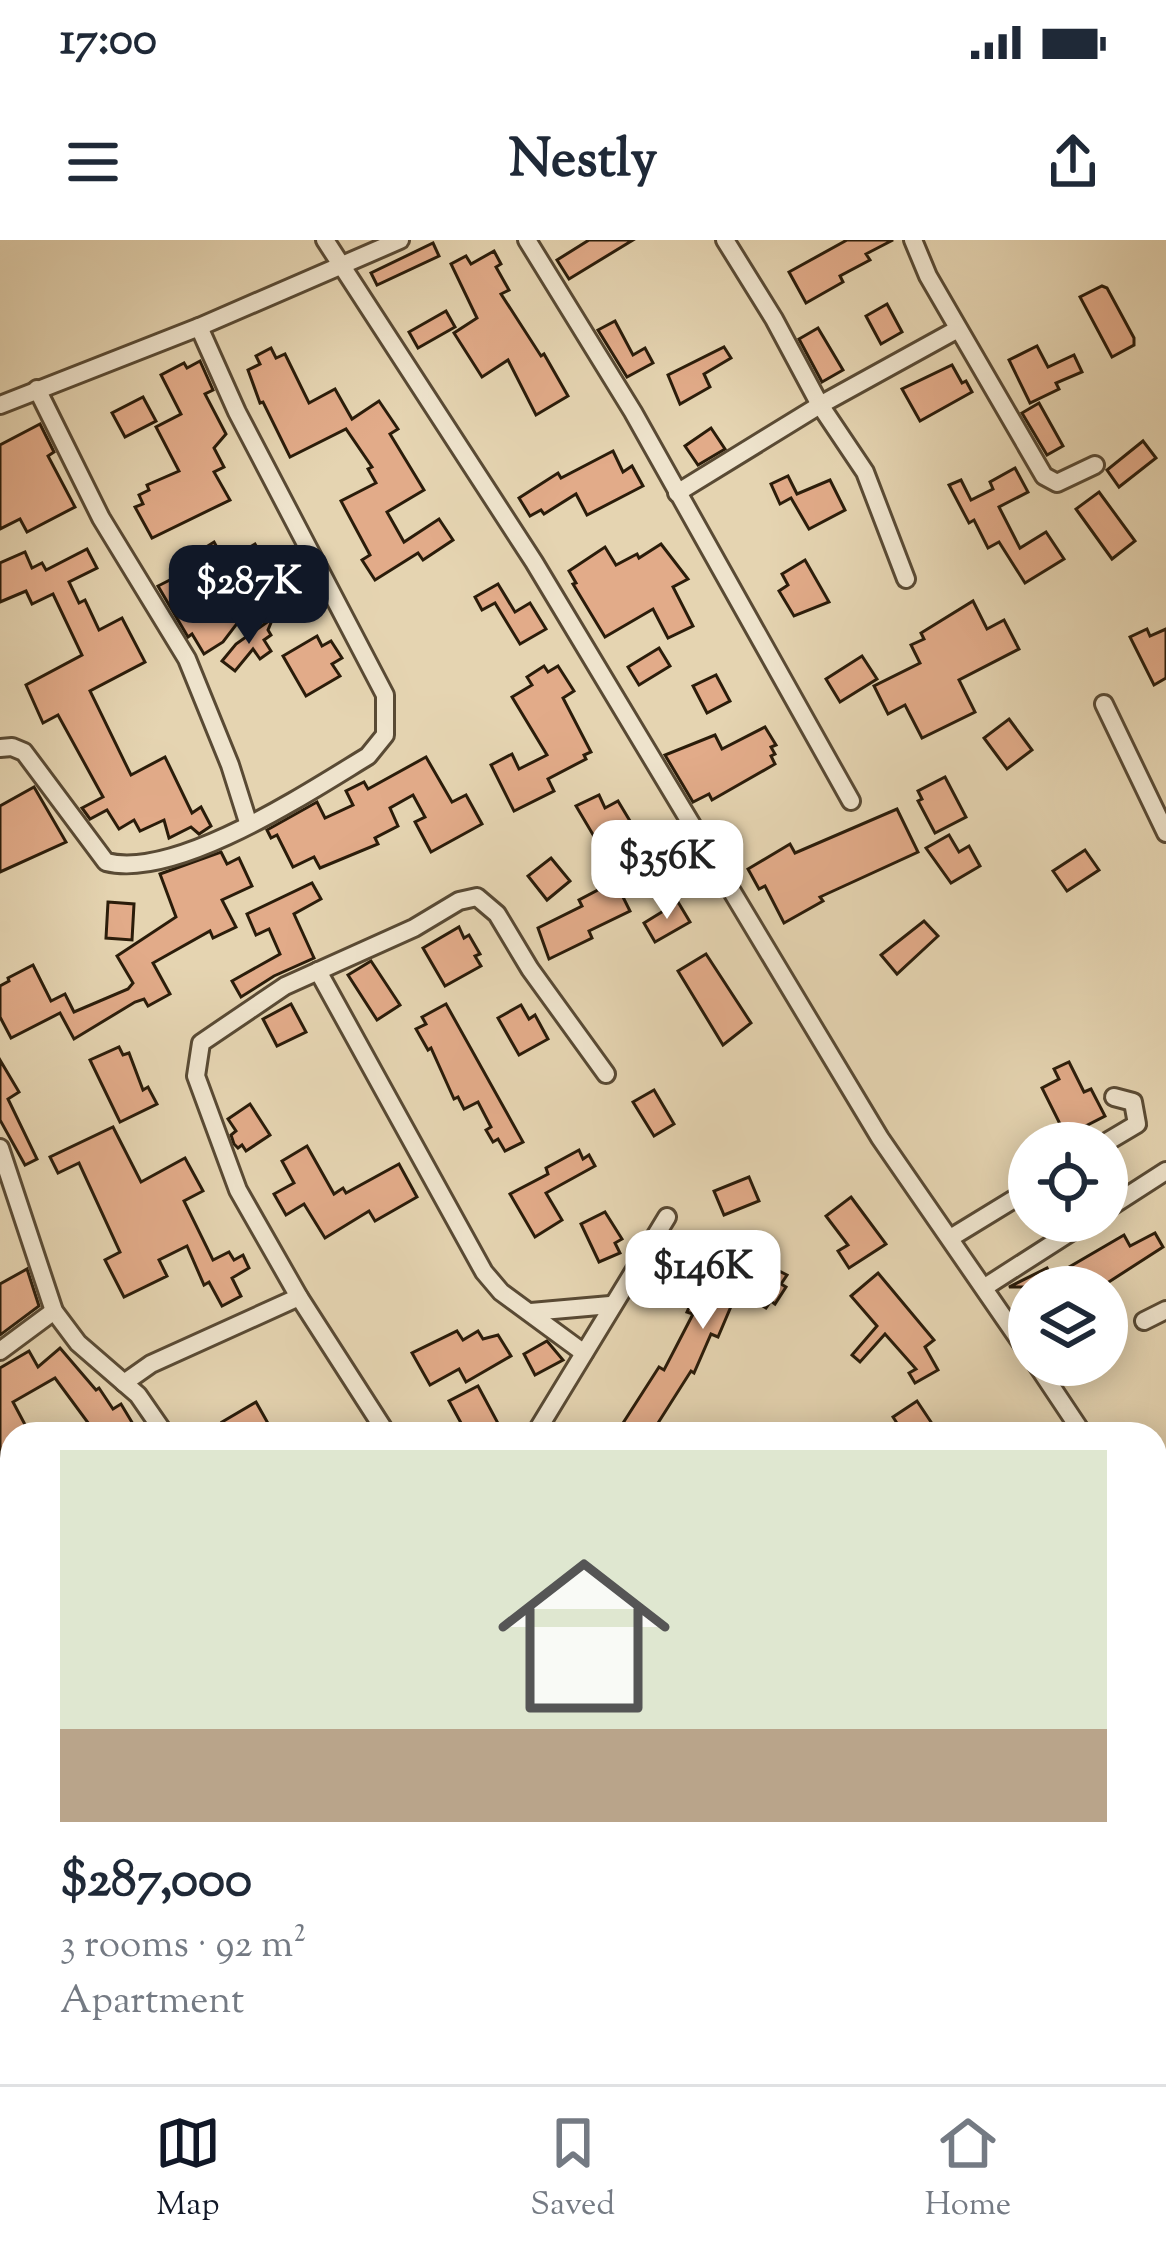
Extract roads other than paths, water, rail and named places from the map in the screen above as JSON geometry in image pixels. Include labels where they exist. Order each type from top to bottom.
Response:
[{"type":"street","points":[[325,240],[534,562],[880,1138],[1008,1322]]},
{"type":"street","points":[[0,405],[199,327],[400,240]]},
{"type":"street","points":[[527,240],[633,412],[851,801]]},
{"type":"street","points":[[724,240],[820,405],[865,472],[906,579]]},
{"type":"street","points":[[913,240],[958,329],[1044,476],[1057,483],[1095,464]]},
{"type":"street","points":[[0,748],[24,752],[106,862],[128,867],[194,850],[248,823],[368,756],[386,735],[386,695],[237,412],[199,327]]},
{"type":"street","points":[[677,493],[820,405],[958,329]]},
{"type":"street","points":[[37,389],[101,518],[187,659],[248,823]]},
{"type":"street","points":[[1104,704],[1166,833]]},
{"type":"street","points":[[379,1422],[238,1190],[196,1076],[202,1043],[285,986],[476,897],[497,914],[605,1074]]},
{"type":"street","points":[[318,971],[484,1272],[501,1292],[584,1353]]},
{"type":"street","points":[[1114,1097],[1133,1102],[1137,1124],[1128,1130]]},
{"type":"street","points":[[0,1148],[6,1192],[54,1311],[78,1343],[124,1383],[155,1422]]},
{"type":"street","points":[[1128,1196],[1166,1172]]},
{"type":"street","points":[[952,1237],[1008,1203]]},
{"type":"street","points":[[542,1422],[667,1217]]},
{"type":"street","points":[[985,1287],[1055,1242]]},
{"type":"street","points":[[124,1383],[151,1364],[299,1297]]},
{"type":"street","points":[[532,1312],[610,1305]]},
{"type":"street","points":[[1144,1321],[1166,1310]]},
{"type":"street","points":[[0,1351],[54,1311]]},
{"type":"street","points":[[1051,1386],[1075,1422]]}]
